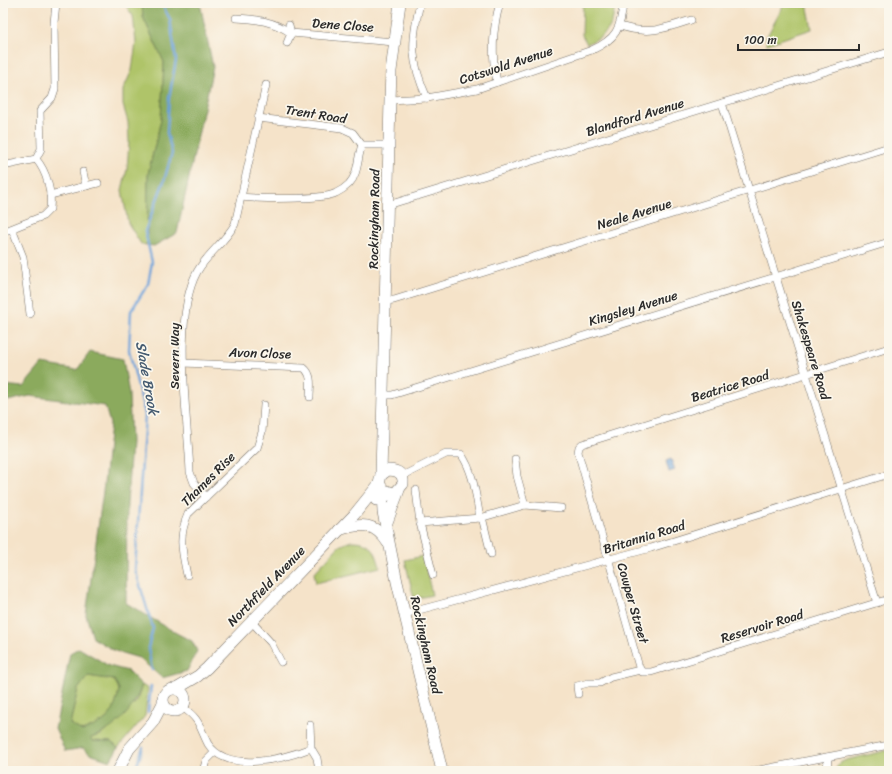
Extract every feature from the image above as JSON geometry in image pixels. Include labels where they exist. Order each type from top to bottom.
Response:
[{"type":"main road","name":"Rockingham Road","points":[[400,3],[394,42],[390,100],[381,486],[386,525],[404,614],[442,771]]},
{"type":"main road","name":"Rockingham Road","points":[[383,435],[388,458],[400,474]]},
{"type":"main road","points":[[386,525],[396,491],[403,484],[400,474],[388,470],[381,486],[396,491]]},
{"type":"main road","name":"Northfield Avenue","points":[[172,707],[166,692],[180,692],[198,676],[381,486]]},
{"type":"main road","points":[[338,530],[356,526],[373,527],[384,536],[390,547]]},
{"type":"main road","points":[[118,771],[129,749],[153,722],[172,707],[185,702],[180,692]]},
{"type":"street","points":[[36,160],[41,149],[40,111],[52,98],[55,89],[54,23],[56,3]]},
{"type":"street","points":[[420,3],[413,33],[413,50],[419,80],[427,98]]},
{"type":"street","points":[[497,82],[492,52],[500,3]]},
{"type":"street","points":[[623,3],[620,26],[631,30],[657,31],[691,20]]},
{"type":"street","points":[[236,18],[266,20],[281,26],[291,33]]},
{"type":"street","points":[[287,43],[291,33],[289,25]]},
{"type":"street","name":"Cotswold Avenue","points":[[390,100],[427,98],[458,93],[497,82],[606,44],[614,36],[620,26]]},
{"type":"street","name":"Dene Close","points":[[291,33],[394,42]]},
{"type":"street","name":"Blandford Avenue","points":[[388,205],[889,52]]},
{"type":"street","name":"Severn Way","points":[[206,496],[191,478],[184,363],[185,320],[191,284],[204,261],[230,234],[235,224],[266,85]]},
{"type":"street","name":"Shakespeare Road","points":[[722,103],[877,603]]},
{"type":"street","name":"Trent Road","points":[[258,118],[342,128],[353,133],[362,145]]},
{"type":"street","points":[[242,197],[273,198],[335,194],[349,184],[357,171],[358,154],[362,145],[389,144]]},
{"type":"street","name":"Neale Avenue","points":[[386,301],[402,298],[889,147]]},
{"type":"street","points":[[3,166],[36,160]]},
{"type":"street","points":[[3,232],[43,216],[50,209],[50,195],[45,174],[36,160]]},
{"type":"street","points":[[83,172],[86,186]]},
{"type":"street","points":[[50,195],[98,183]]},
{"type":"street","points":[[12,228],[23,257],[30,314]]},
{"type":"street","name":"Kingsley Avenue","points":[[384,396],[392,395],[889,242]]},
{"type":"street","name":"Beatrice Road","points":[[579,447],[582,444],[807,375],[889,348]]},
{"type":"street","name":"Avon Close","points":[[184,363],[304,368],[308,371],[310,376],[310,397]]},
{"type":"street","name":"Thames Rise","points":[[187,575],[180,541],[182,527],[188,514],[257,448],[262,432],[264,405]]},
{"type":"street","name":"Cowper Street","points":[[579,447],[578,452],[641,671]]},
{"type":"street","points":[[400,474],[446,454],[462,454],[466,460],[471,476],[491,554]]},
{"type":"street","points":[[515,460],[517,476],[525,505]]},
{"type":"street","name":"Britannia Road","points":[[404,614],[608,560],[889,474]]},
{"type":"street","points":[[416,490],[420,523],[433,575]]},
{"type":"street","points":[[420,523],[481,518],[525,505],[561,508]]},
{"type":"street","name":"Reservoir Road","points":[[578,694],[576,683],[600,684],[611,677],[641,671],[651,672],[889,599]]},
{"type":"street","points":[[251,621],[271,643],[280,662]]},
{"type":"street","points":[[172,707],[193,714],[202,727],[208,743],[214,753],[237,763],[254,764],[275,761],[311,748]]},
{"type":"street","points":[[310,725],[311,748],[317,758],[319,771]]},
{"type":"street","points":[[754,771],[828,758],[889,745]]},
{"type":"street","points":[[202,771],[206,761],[214,753]]},
{"type":"street","points":[[827,771],[828,758]]},
{"type":"green space","points":[[124,3],[142,3],[143,17],[164,62],[161,120],[148,174],[147,245],[141,244],[128,223],[122,190],[127,169],[129,142],[128,122],[123,105],[123,90],[132,70],[136,42],[133,16]]},
{"type":"green space","points":[[142,3],[200,3],[213,67],[177,233],[154,246],[147,245],[148,174],[161,120],[164,62],[143,17]]},
{"type":"green space","points":[[583,3],[615,3],[613,18],[608,29],[600,37],[587,44],[582,35]]},
{"type":"green space","points":[[785,3],[807,3],[812,29],[767,44],[766,38]]},
{"type":"green space","points":[[90,352],[123,359],[129,394],[131,442],[127,505],[126,603],[192,641],[197,651],[187,671],[162,678],[139,658],[115,651],[93,638],[86,615],[104,484],[110,424],[105,406],[30,396],[3,402],[3,385],[23,387],[42,364],[77,370]]},
{"type":"green space","points":[[351,541],[358,541],[372,547],[380,567],[316,583],[314,573],[339,546]]},
{"type":"green space","points":[[423,556],[432,595],[414,599],[405,560]]},
{"type":"green space","points":[[79,648],[109,666],[128,671],[142,685],[134,703],[123,718],[100,734],[91,738],[92,741],[111,742],[118,748],[110,761],[90,754],[83,748],[65,751],[55,729],[70,653]],"holes":[[[88,676],[114,680],[119,689],[117,698],[112,711],[104,721],[82,731],[70,724],[78,689]]]},
{"type":"green space","points":[[88,676],[114,680],[119,689],[115,706],[108,717],[104,721],[82,731],[70,724],[78,689]]},
{"type":"green space","points":[[142,685],[148,689],[145,716],[118,748],[111,742],[92,741],[90,738],[101,735],[137,701]]},
{"type":"green space","points":[[889,750],[889,771],[834,771],[840,763],[846,760]]},
{"type":"water","points":[[671,459],[675,470],[669,472],[666,461]]},
{"type":"waterway","name":"Slade Brook","points":[[152,670],[148,648],[153,628],[135,569],[145,415],[129,350],[131,311],[148,284],[152,262],[145,231],[164,181],[172,153],[167,133],[169,98],[176,60],[170,19],[161,3]]},
{"type":"waterway","name":"Slade Brook","points":[[148,712],[151,686]]},
{"type":"waterway","name":"Slade Brook","points":[[135,771],[143,747]]}]
